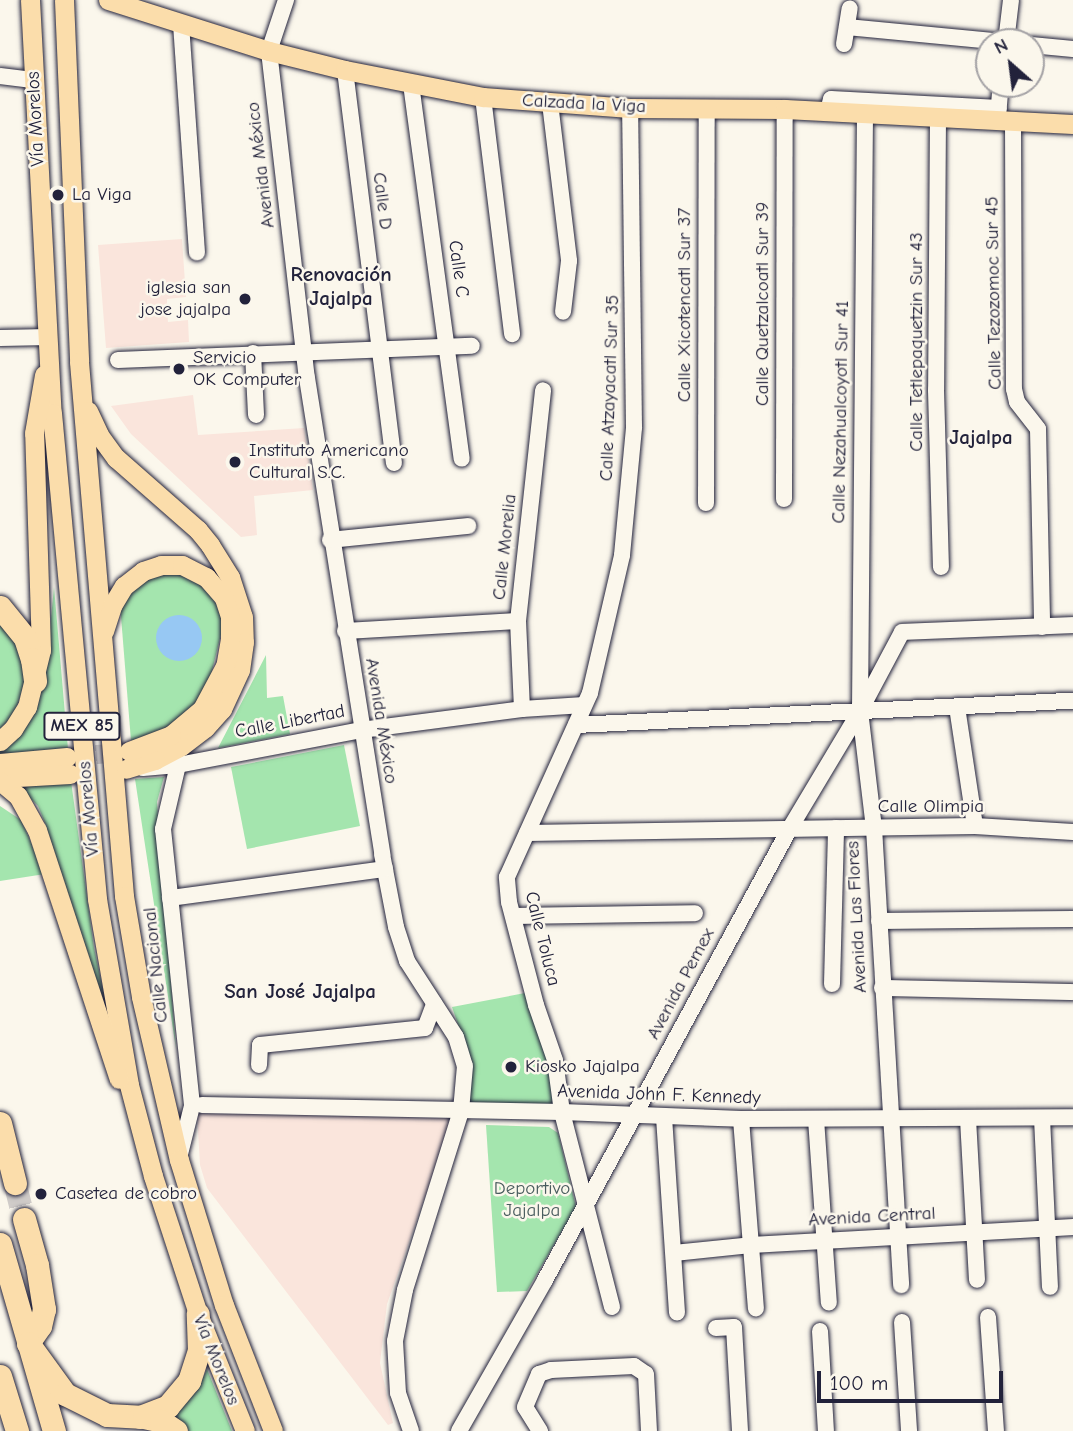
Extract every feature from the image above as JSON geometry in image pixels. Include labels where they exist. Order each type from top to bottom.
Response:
[{"type":"highway","points":[[0,607],[25,638],[35,681]]},
{"type":"highway","points":[[0,1122],[15,1183]]},
{"type":"highway","points":[[24,1219],[37,1265],[44,1309],[40,1326],[28,1343]]},
{"type":"highway","points":[[0,1244],[54,1431]]},
{"type":"highway","points":[[144,1417],[168,1406],[188,1381],[199,1351],[198,1314]]},
{"type":"highway","points":[[28,1343],[65,1394],[107,1415],[144,1417],[161,1421],[176,1431]]},
{"type":"highway","points":[[0,1376],[17,1431]]},
{"type":"main road","name":"Vía Morelos","points":[[30,0],[52,413],[97,899],[136,1114],[153,1176],[198,1314],[245,1431]]},
{"type":"main road","name":"Vía Morelos","points":[[64,0],[82,394],[124,896],[141,997],[179,1160],[225,1306],[273,1431]]},
{"type":"main road","name":"Calzada la Viga","points":[[108,0],[269,51],[345,70],[483,97],[630,108],[785,109],[938,117],[1004,116],[1073,124]]},
{"type":"main road","points":[[0,741],[20,719],[35,681],[41,650],[34,433],[39,395],[50,358]]},
{"type":"main road","points":[[82,394],[107,447],[210,545],[230,577],[243,617],[244,642],[240,670],[222,709],[205,728],[181,746],[128,763]]},
{"type":"main road","points":[[102,650],[106,625],[119,594],[130,580],[151,567],[172,564],[199,572],[219,590],[227,607],[230,625],[228,653],[209,699],[193,719],[128,763]]},
{"type":"main road","points":[[0,763],[69,766],[0,780]]},
{"type":"main road","points":[[0,780],[18,796],[37,830],[113,1065],[136,1114]]},
{"type":"street","name":"Avenida México","points":[[286,0],[269,51],[304,351],[330,540],[361,730],[396,927],[408,961],[456,1037],[465,1066],[461,1111],[405,1290],[395,1340],[398,1393],[411,1429]]},
{"type":"street","points":[[1006,28],[1011,0]]},
{"type":"street","points":[[844,44],[849,8]]},
{"type":"street","points":[[181,24],[197,251]]},
{"type":"street","points":[[847,27],[975,39]]},
{"type":"street","points":[[1045,46],[1073,49]]},
{"type":"street","name":"Calle D","points":[[345,70],[394,463]]},
{"type":"street","points":[[0,76],[33,80]]},
{"type":"street","name":"Calle C","points":[[411,84],[462,459]]},
{"type":"street","points":[[483,97],[512,334]]},
{"type":"street","name":"Calle Tezozomoc Sur 45","points":[[1002,98],[1014,389],[1017,402],[1038,429],[1042,627]]},
{"type":"street","points":[[828,111],[831,99],[1004,116]]},
{"type":"street","points":[[550,103],[569,261],[563,313]]},
{"type":"street","name":"Calle Atzayacatl Sur 35","points":[[584,705],[590,693],[622,555],[634,427],[630,108]]},
{"type":"street","name":"Calle Xicotencatl Sur 37","points":[[706,503],[707,108]]},
{"type":"street","name":"Calle Quetzalcoatl Sur 39","points":[[784,499],[785,109]]},
{"type":"street","name":"Calle Nezahualcoyotl Sur 41","points":[[860,711],[865,114]]},
{"type":"street","name":"Calle Tetlepaquetzin Sur 43","points":[[938,117],[936,390],[941,567]]},
{"type":"street","points":[[0,338],[49,337]]},
{"type":"street","points":[[118,360],[472,346]]},
{"type":"street","points":[[253,353],[256,415]]},
{"type":"street","name":"Calle Morelia","points":[[522,709],[518,621],[543,390]]},
{"type":"street","points":[[330,540],[468,526]]},
{"type":"street","points":[[345,631],[518,621]]},
{"type":"street","points":[[1042,627],[1073,625]]},
{"type":"street","name":"Avenida Pemex","points":[[459,1431],[587,1203],[790,828],[860,711],[902,632],[1042,627]]},
{"type":"street","points":[[576,725],[1073,701]]},
{"type":"street","name":"Calle Libertad","points":[[128,763],[178,765],[361,730],[522,709],[584,705]]},
{"type":"street","name":"Calle Toluca","points":[[584,705],[507,877],[537,1008],[555,1060],[562,1112],[612,1307]]},
{"type":"street","points":[[957,707],[975,826]]},
{"type":"street","name":"Avenida Las Flores","points":[[860,711],[874,828],[901,1285]]},
{"type":"street","name":"Calle Nacional","points":[[178,765],[163,829],[192,1106],[179,1160]]},
{"type":"street","name":"Calle Olimpia","points":[[527,833],[975,826],[1073,832]]},
{"type":"street","points":[[832,984],[836,828]]},
{"type":"street","points":[[170,898],[385,869]]},
{"type":"street","points":[[514,916],[695,913]]},
{"type":"street","points":[[878,921],[1073,919]]},
{"type":"street","points":[[882,988],[1073,992]]},
{"type":"street","points":[[259,1065],[260,1045],[425,1028],[433,1004]]},
{"type":"street","name":"Avenida John F. Kennedy","points":[[202,1105],[562,1112],[741,1119],[891,1121],[1073,1117]]},
{"type":"street","points":[[664,1117],[677,1313]]},
{"type":"street","points":[[1042,1118],[1050,1287]]},
{"type":"street","points":[[741,1119],[756,1308]]},
{"type":"street","points":[[816,1119],[829,1303]]},
{"type":"street","points":[[968,1119],[977,1280]]},
{"type":"street","name":"Avenida Central","points":[[674,1253],[751,1245],[1073,1227]]},
{"type":"street","points":[[988,1317],[996,1431]]},
{"type":"street","points":[[902,1322],[909,1431]]},
{"type":"street","points":[[716,1328],[734,1327],[740,1431]]},
{"type":"street","points":[[820,1331],[826,1431]]},
{"type":"street","points":[[540,1431],[525,1406],[539,1374],[544,1370],[634,1366],[646,1374],[649,1431]]},
{"type":"shaded area","points":[[182,239],[186,297],[167,299],[167,310],[168,322],[188,320],[189,342],[106,348],[98,245]]},
{"type":"shaded area","name":"Instituto Americano Cultural S.C.","points":[[193,395],[198,435],[304,428],[313,490],[254,496],[257,535],[241,537],[131,434],[111,406]]},
{"type":"shaded area","points":[[197,1113],[453,1118],[387,1304],[380,1363],[393,1423],[388,1425],[207,1188],[200,1165]]},
{"type":"green space","points":[[182,572],[198,579],[220,609],[223,626],[210,679],[196,704],[178,721],[156,733],[131,741],[120,604],[128,590],[161,573]]},
{"type":"green space","points":[[54,587],[68,749],[0,757],[0,751],[15,740],[32,718],[45,681]]},
{"type":"green space","points":[[0,619],[11,630],[28,671],[15,713],[0,729]]},
{"type":"green space","points":[[266,655],[267,698],[283,696],[290,734],[218,748]]},
{"type":"green space","points":[[344,745],[360,826],[247,849],[231,767]]},
{"type":"green space","points":[[164,777],[157,802],[176,1049],[135,779]]},
{"type":"green space","points":[[71,781],[94,948],[115,1046],[45,823],[38,806],[16,784]]},
{"type":"green space","points":[[0,806],[21,820],[45,874],[0,881]]},
{"type":"green space","points":[[525,993],[552,1065],[554,1107],[468,1106],[462,1036],[452,1007]]},
{"type":"green space","name":"Deportivo Jajalpa","points":[[486,1125],[549,1127],[558,1133],[576,1207],[527,1291],[497,1292]]},
{"type":"green space","points":[[207,1369],[232,1431],[189,1431],[170,1412],[197,1391]]},
{"type":"water","points":[[179,615],[188,616],[195,622],[201,629],[201,647],[195,654],[188,660],[179,661],[170,660],[163,654],[157,647],[156,638],[157,629],[163,622],[170,616]]},
{"type":"tunnel","points":[[67,757],[128,751]]},
{"type":"tunnel","points":[[15,1183],[24,1219]]},
{"type":"place","name":"La Viga","points":[[58,195]]},
{"type":"place","name":"iglesia san jose jajalpa","points":[[245,299]]},
{"type":"place","name":"Servicio OK Computer","points":[[179,369]]},
{"type":"place","name":"Instituto Americano Cultural S.C.","points":[[235,462]]},
{"type":"place","name":"Kiosko Jajalpa","points":[[511,1067]]},
{"type":"place","name":"Casetea de cobro","points":[[41,1194]]},
{"type":"district","name":"Renovación Jajalpa","points":[[341,286]]},
{"type":"district","name":"Jajalpa","points":[[981,437]]},
{"type":"district","name":"San José Jajalpa","points":[[300,991]]}]
